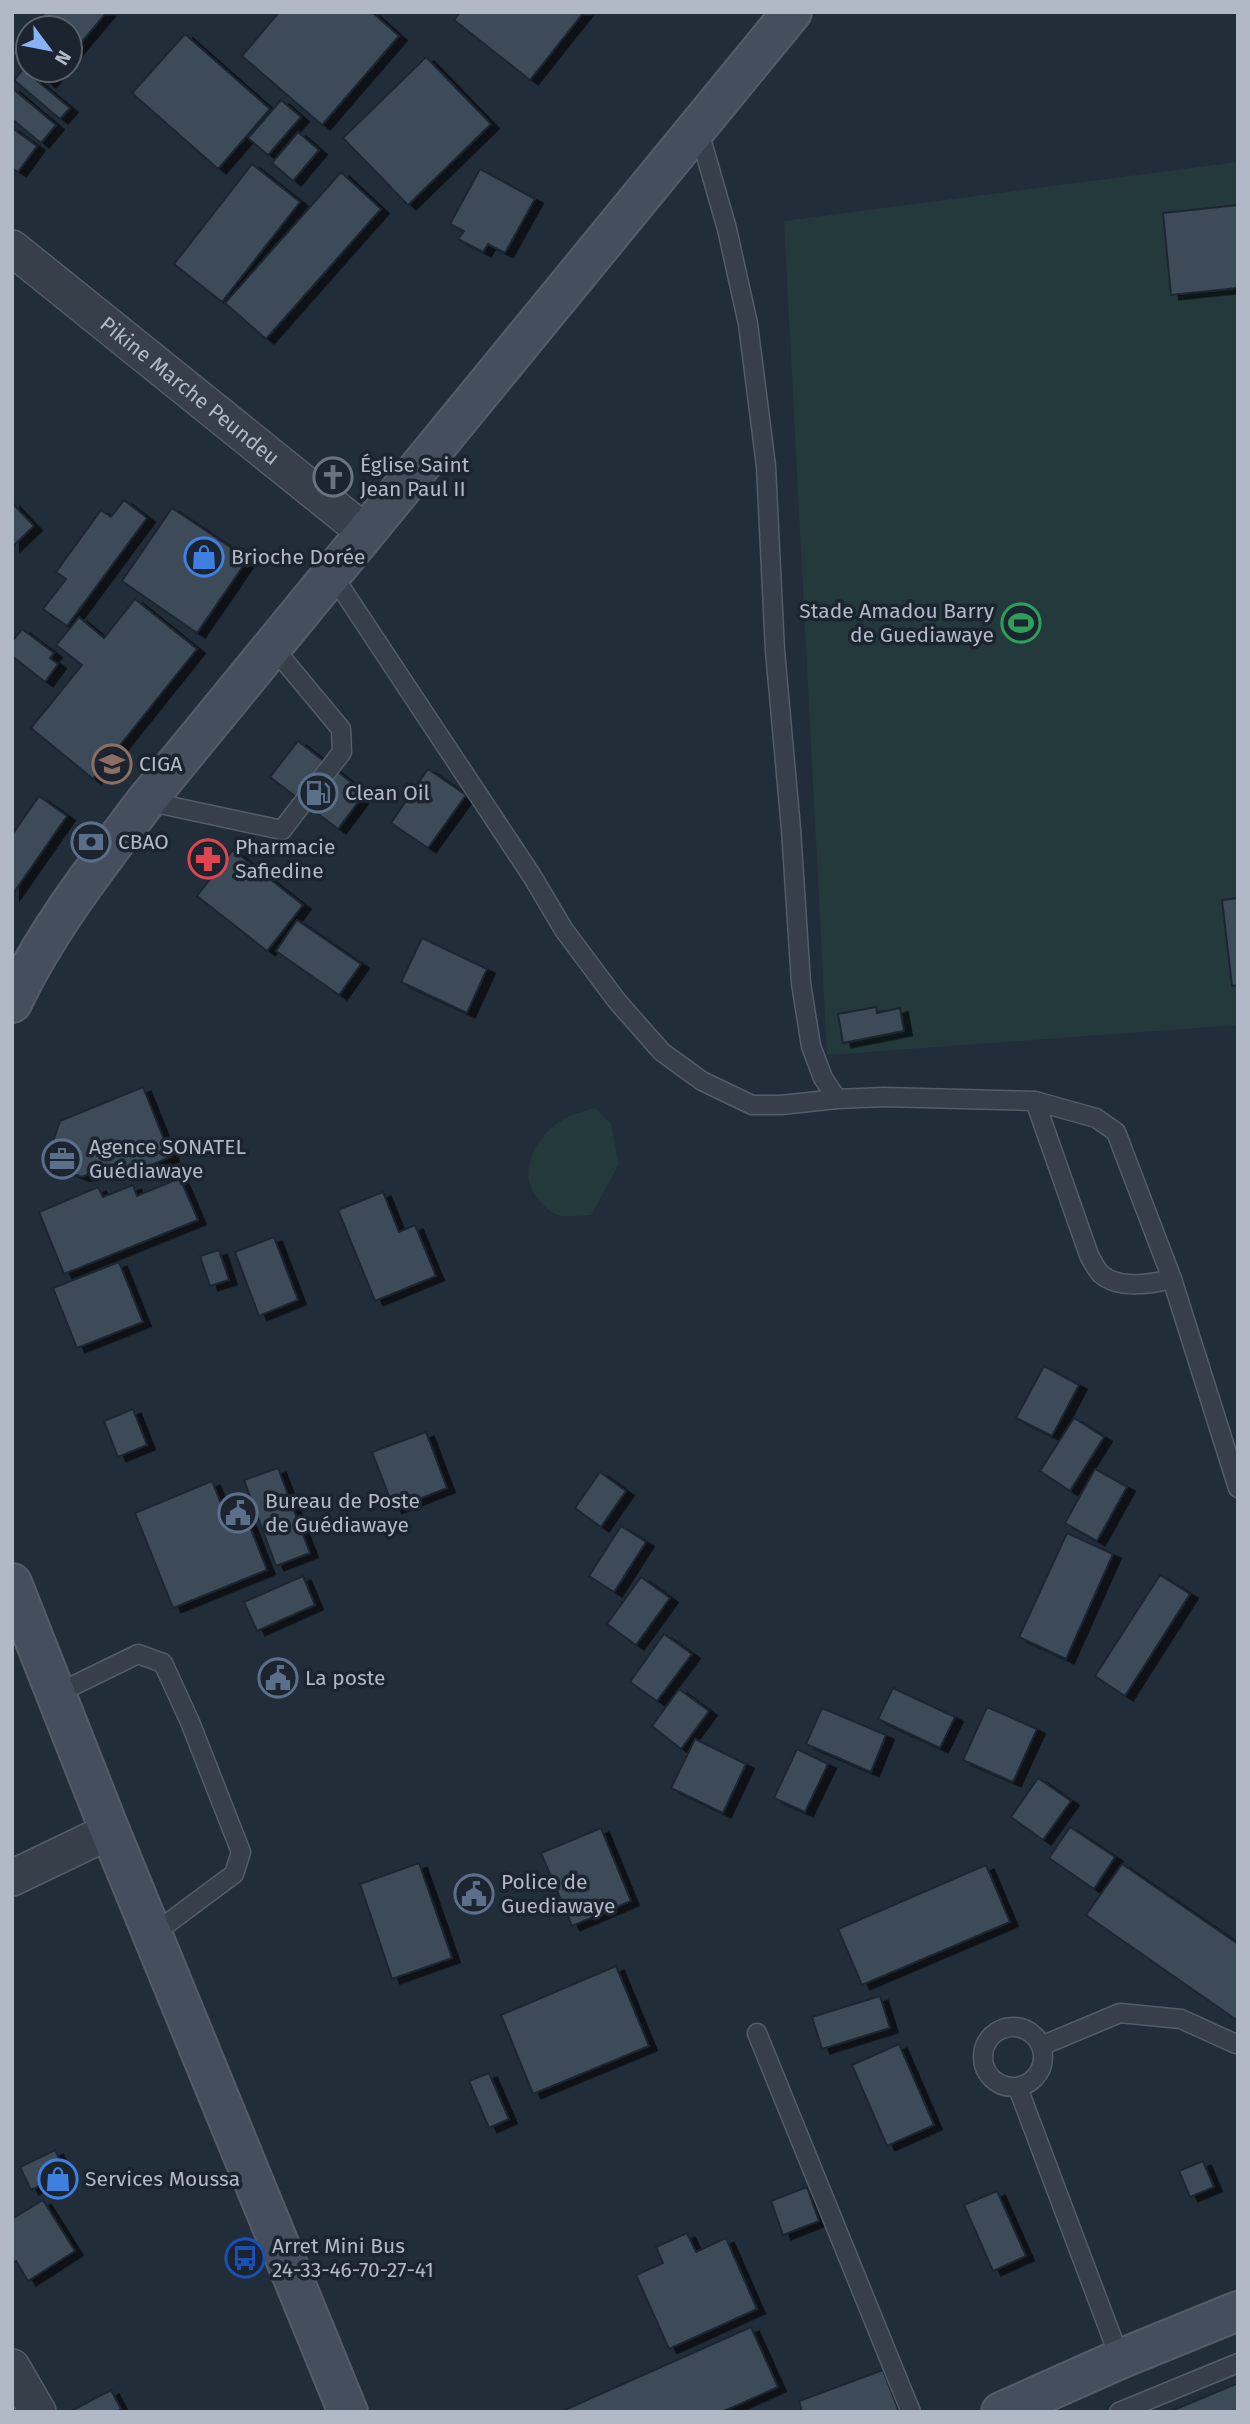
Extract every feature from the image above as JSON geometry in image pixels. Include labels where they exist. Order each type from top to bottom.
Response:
[{"type":"main road","points":[[12,1003],[25,975],[61,915],[146,801],[792,12]]},
{"type":"main road","points":[[12,1583],[152,1935],[348,2412]]},
{"type":"main road","points":[[1001,2412],[1120,2359],[1238,2311]]},
{"type":"street","name":"Pikine Marche Peundeu","points":[[12,248],[366,533]]},
{"type":"street","points":[[12,1878],[110,1831]]},
{"type":"street","points":[[12,2367],[34,2410]]},
{"type":"lane","points":[[698,128],[727,229],[748,324],[766,466],[775,651],[801,984],[811,1046],[823,1079],[837,1099]]},
{"type":"lane","points":[[332,574],[532,876],[564,930],[617,1001],[662,1052],[702,1081],[752,1105],[884,1097],[1035,1101],[1096,1118],[1116,1132],[1172,1279],[1238,1488]]},
{"type":"lane","points":[[146,801],[282,830],[342,752],[341,729],[272,646]]},
{"type":"lane","points":[[1035,1101],[1089,1255],[1102,1275],[1124,1283],[1148,1284],[1172,1279]]},
{"type":"lane","points":[[56,1694],[138,1654],[163,1663],[190,1721],[241,1852],[234,1874],[152,1935]]},
{"type":"lane","points":[[1041,2046],[1120,2012],[1181,2019],[1236,2044]]},
{"type":"lane","points":[[1008,2028],[1022,2028],[1033,2035],[1041,2046],[1043,2060],[1039,2073],[1018,2088],[1004,2086],[992,2080],[985,2069],[983,2055],[987,2042],[996,2032],[1008,2028]]},
{"type":"lane","points":[[757,2033],[911,2412]]},
{"type":"lane","points":[[1018,2088],[1120,2359]]},
{"type":"lane","points":[[1119,2412],[1238,2363]]},
{"type":"green space","name":"Stade Amadou Barry de Guediawaye","points":[[1238,162],[1238,1025],[827,1055],[784,221]]},
{"type":"green space","points":[[595,1108],[611,1124],[619,1164],[591,1215],[555,1214],[544,1206],[534,1193],[528,1171],[530,1160],[549,1130],[571,1116]]},
{"type":"building","points":[[107,12],[84,39],[84,14],[43,14]]},
{"type":"building","points":[[279,12],[372,12],[399,36],[322,125],[242,56]]},
{"type":"building","points":[[460,12],[584,12],[530,80],[454,20]]},
{"type":"building","points":[[185,34],[270,109],[218,169],[132,93]]},
{"type":"building","points":[[426,57],[491,124],[408,205],[343,138]]},
{"type":"building","points":[[19,84],[41,84],[70,108],[60,119]]},
{"type":"building","points":[[12,88],[56,125],[41,143],[12,119]]},
{"type":"building","points":[[281,100],[301,117],[268,155],[248,138]]},
{"type":"building","points":[[12,128],[37,146],[18,172],[12,168]]},
{"type":"building","points":[[298,132],[319,150],[293,181],[272,163]]},
{"type":"building","points":[[252,164],[300,202],[222,302],[174,264]]},
{"type":"building","points":[[480,169],[535,199],[505,253],[488,244],[483,252],[458,239],[464,231],[450,224]]},
{"type":"building","points":[[341,172],[381,209],[266,339],[225,303]]},
{"type":"building","points":[[1238,205],[1238,288],[1171,295],[1163,213]]},
{"type":"building","points":[[124,500],[147,518],[67,626],[43,609],[66,579],[56,572],[101,510],[111,517]]},
{"type":"building","points":[[12,503],[34,526],[12,547]]},
{"type":"building","points":[[172,508],[248,559],[197,633],[122,581]]},
{"type":"building","points":[[135,599],[197,649],[93,779],[31,728],[82,665],[56,645],[79,617],[104,638]]},
{"type":"building","points":[[22,629],[54,653],[50,658],[58,664],[45,682],[12,656],[12,642]]},
{"type":"building","points":[[298,741],[365,793],[338,829],[270,777]]},
{"type":"building","points":[[428,769],[466,795],[428,848],[391,823]]},
{"type":"building","points":[[39,796],[67,816],[12,895],[12,835]]},
{"type":"building","points":[[233,850],[303,905],[267,951],[197,896]]},
{"type":"building","points":[[1238,898],[1238,985],[1232,986],[1222,900]]},
{"type":"building","points":[[297,920],[361,964],[339,995],[276,951]]},
{"type":"building","points":[[422,938],[487,969],[467,1013],[401,982]]},
{"type":"building","points":[[876,1007],[877,1013],[900,1008],[904,1031],[843,1043],[838,1014]]},
{"type":"building","points":[[143,1087],[171,1157],[136,1171],[133,1165],[109,1175],[106,1167],[82,1177],[46,1162],[60,1121]]},
{"type":"building","points":[[180,1178],[198,1220],[64,1274],[39,1212],[98,1187],[103,1197],[133,1185],[137,1196]]},
{"type":"building","points":[[383,1192],[399,1232],[415,1225],[436,1276],[375,1301],[338,1210]]},
{"type":"building","points":[[274,1237],[298,1300],[259,1316],[235,1252]]},
{"type":"building","points":[[219,1250],[229,1280],[210,1286],[200,1256]]},
{"type":"building","points":[[119,1262],[143,1322],[77,1348],[53,1288]]},
{"type":"building","points":[[1044,1366],[1079,1385],[1052,1436],[1016,1418]]},
{"type":"building","points":[[133,1409],[147,1445],[118,1457],[104,1421]]},
{"type":"building","points":[[1074,1418],[1104,1437],[1070,1491],[1040,1471]]},
{"type":"building","points":[[426,1432],[447,1488],[394,1509],[372,1452]]},
{"type":"building","points":[[278,1468],[310,1553],[276,1566],[244,1480]]},
{"type":"building","points":[[1095,1469],[1127,1487],[1097,1541],[1065,1523]]},
{"type":"building","points":[[600,1472],[626,1491],[601,1527],[575,1508]]},
{"type":"building","points":[[212,1481],[230,1526],[247,1519],[267,1570],[173,1608],[135,1513]]},
{"type":"building","points":[[621,1526],[646,1542],[614,1592],[589,1576]]},
{"type":"building","points":[[1067,1533],[1113,1554],[1066,1659],[1019,1637]]},
{"type":"building","points":[[1160,1575],[1190,1594],[1125,1696],[1095,1676]]},
{"type":"building","points":[[303,1576],[315,1605],[257,1631],[244,1602]]},
{"type":"building","points":[[641,1577],[670,1598],[636,1645],[607,1624]]},
{"type":"building","points":[[664,1634],[692,1654],[657,1701],[630,1682]]},
{"type":"building","points":[[893,1688],[955,1717],[940,1748],[878,1719]]},
{"type":"building","points":[[679,1689],[709,1711],[681,1749],[652,1726]]},
{"type":"building","points":[[987,1707],[1037,1729],[1013,1782],[963,1760]]},
{"type":"building","points":[[822,1708],[886,1735],[871,1772],[806,1744]]},
{"type":"building","points":[[695,1739],[746,1764],[723,1813],[671,1788]]},
{"type":"building","points":[[797,1749],[828,1764],[805,1812],[774,1798]]},
{"type":"building","points":[[1038,1778],[1071,1801],[1043,1840],[1011,1817]]},
{"type":"building","points":[[1070,1827],[1115,1857],[1094,1889],[1049,1858]]},
{"type":"building","points":[[601,1828],[631,1901],[572,1926],[541,1853]]},
{"type":"building","points":[[419,1863],[452,1958],[392,1979],[360,1884]]},
{"type":"building","points":[[1122,1864],[1238,1944],[1238,2021],[1086,1915]]},
{"type":"building","points":[[986,1865],[1010,1922],[862,1985],[838,1929]]},
{"type":"building","points":[[616,1966],[649,2046],[533,2094],[501,2015]]},
{"type":"building","points":[[880,1996],[890,2028],[822,2049],[812,2017]]},
{"type":"building","points":[[899,2044],[934,2125],[887,2146],[852,2065]]},
{"type":"building","points":[[489,2073],[509,2119],[489,2128],[469,2081]]},
{"type":"building","points":[[55,2150],[66,2173],[31,2190],[20,2167]]},
{"type":"building","points":[[1203,2161],[1214,2187],[1190,2197],[1179,2171]]},
{"type":"building","points":[[807,2187],[819,2221],[783,2235],[771,2201]]},
{"type":"building","points":[[997,2191],[1026,2256],[993,2271],[964,2205]]},
{"type":"building","points":[[43,2200],[75,2251],[28,2281],[16,2261],[12,2263],[12,2219]]},
{"type":"building","points":[[687,2233],[696,2252],[726,2238],[757,2309],[669,2349],[636,2275],[663,2263],[656,2247]]},
{"type":"building","points":[[751,2327],[778,2387],[722,2412],[560,2412]]},
{"type":"building","points":[[883,2370],[899,2412],[802,2412],[799,2401]]},
{"type":"building","points":[[1238,2383],[1238,2412],[1169,2412]]},
{"type":"building","points":[[111,2390],[121,2409],[116,2412],[69,2412]]},
{"type":"place","name":"Église Saint Jean Paul II","points":[[333,477]]},
{"type":"place","name":"Brioche Dorée","points":[[204,557]]},
{"type":"place","name":"Stade Amadou Barry de Guediawaye","points":[[1021,623]]},
{"type":"place","name":"CIGA","points":[[112,764]]},
{"type":"place","name":"Clean Oil","points":[[318,793]]},
{"type":"place","name":"CBAO","points":[[91,842]]},
{"type":"place","name":"Pharmacie Safiedine","points":[[208,859]]},
{"type":"place","name":"Agence SONATEL Guédiawaye","points":[[62,1159]]},
{"type":"place","name":"Bureau de Poste de Guédiawaye","points":[[238,1513]]},
{"type":"place","name":"La poste","points":[[278,1678]]},
{"type":"place","name":"Police de Guediawaye","points":[[474,1894]]},
{"type":"place","name":"Services Moussa","points":[[58,2179]]},
{"type":"place","name":"Arret Mini Bus 24-33-46-70-27-41","points":[[245,2258]]}]
